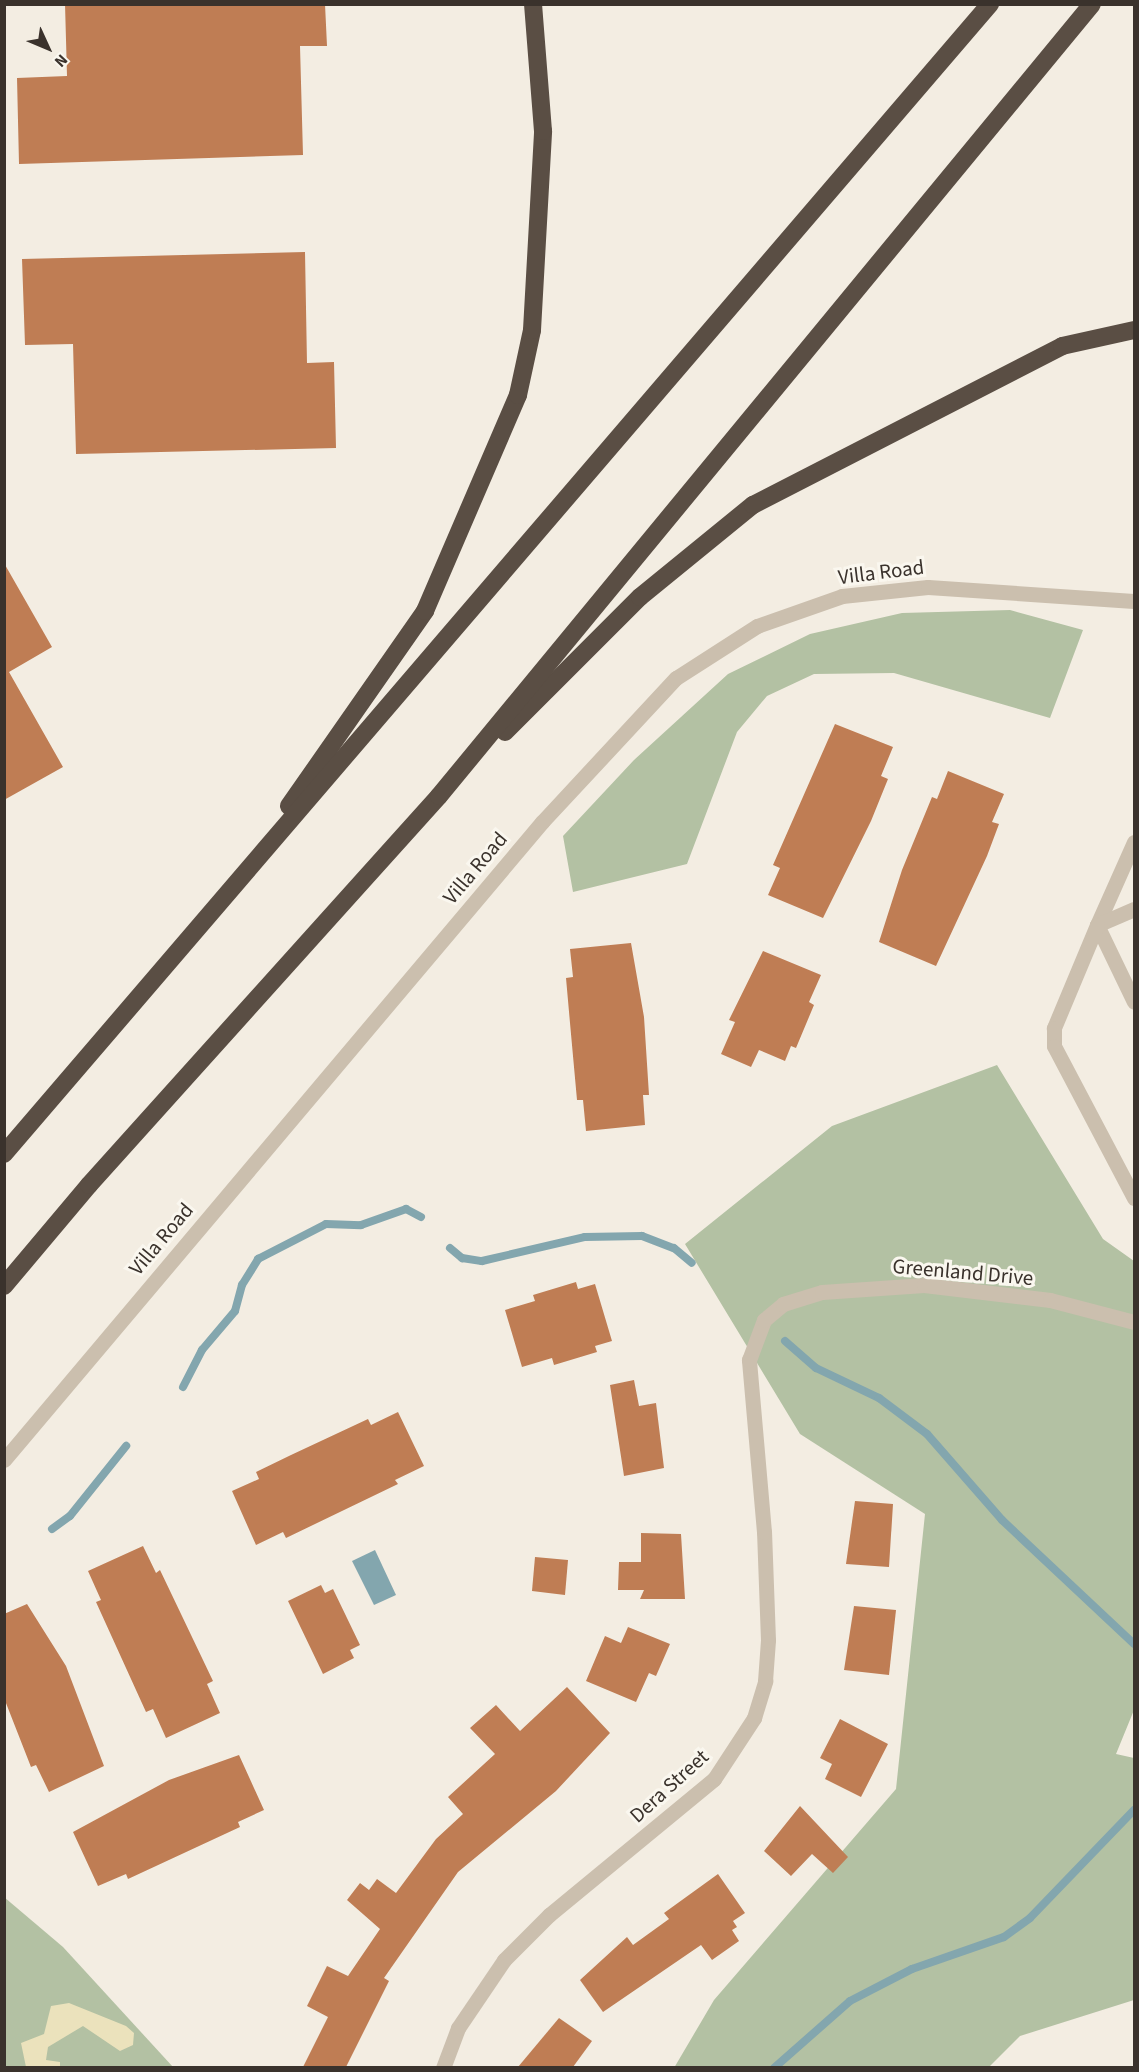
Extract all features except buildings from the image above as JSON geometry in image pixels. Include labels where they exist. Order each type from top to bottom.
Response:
[{"type":"highway","points":[[232,888],[425,611],[518,395],[532,330],[543,131],[533,4]]},
{"type":"highway","points":[[4,1154],[990,4]]},
{"type":"highway","points":[[4,1286],[89,1185],[439,796],[1092,4]]},
{"type":"highway","points":[[439,796],[640,597],[753,505],[1062,346],[1134,330]]},
{"type":"street","name":"Villa Road","points":[[4,1460],[542,822],[676,678],[757,626],[842,596],[928,587],[1134,601]]},
{"type":"street","points":[[1134,842],[1054,1028],[1054,1046],[1134,1198]]},
{"type":"street","points":[[1097,925],[1134,909]]},
{"type":"street","points":[[1097,925],[1134,1002]]},
{"type":"street","name":"Greenland Drive","points":[[749,1360],[759,1328],[783,1304],[822,1292],[873,1286],[978,1289],[1050,1300],[1134,1322]]},
{"type":"street","name":"Dera Street","points":[[443,2067],[458,2028],[504,1960],[549,1915],[714,1779],[754,1718],[765,1681],[768,1640],[764,1532],[749,1360]]},
{"type":"green space","points":[[1010,610],[1083,630],[1050,718],[894,673],[814,674],[767,696],[737,732],[687,864],[573,892],[563,836],[634,760],[728,674],[810,634],[902,613]]},
{"type":"green space","points":[[997,1065],[1103,1239],[1134,1261],[1134,1710],[1116,1754],[1134,1758],[1134,2000],[1020,2036],[989,2067],[674,2068],[714,2000],[896,1789],[925,1514],[800,1434],[685,1244],[832,1126]]},
{"type":"green space","points":[[4,1897],[63,1947],[173,2067],[5,2067]]},
{"type":"sand","points":[[69,2003],[126,2026],[134,2033],[133,2045],[120,2051],[83,2026],[48,2047],[46,2060],[60,2062],[60,2067],[26,2067],[21,2043],[44,2034],[51,2006]]},
{"type":"water","points":[[375,1550],[396,1595],[374,1605],[352,1561]]},
{"type":"waterway","points":[[183,1387],[202,1350],[235,1311],[242,1285],[258,1259],[326,1224],[361,1225],[406,1209],[421,1217]]},
{"type":"waterway","points":[[450,1248],[462,1258],[482,1261],[585,1237],[642,1236],[674,1248],[692,1263]]},
{"type":"waterway","points":[[785,1341],[816,1368],[879,1398],[927,1434],[1002,1520],[1134,1644]]},
{"type":"waterway","points":[[52,1529],[70,1516],[126,1446]]},
{"type":"waterway","points":[[774,2068],[850,2001],[912,1969],[1004,1937],[1030,1918],[1134,1810]]}]
